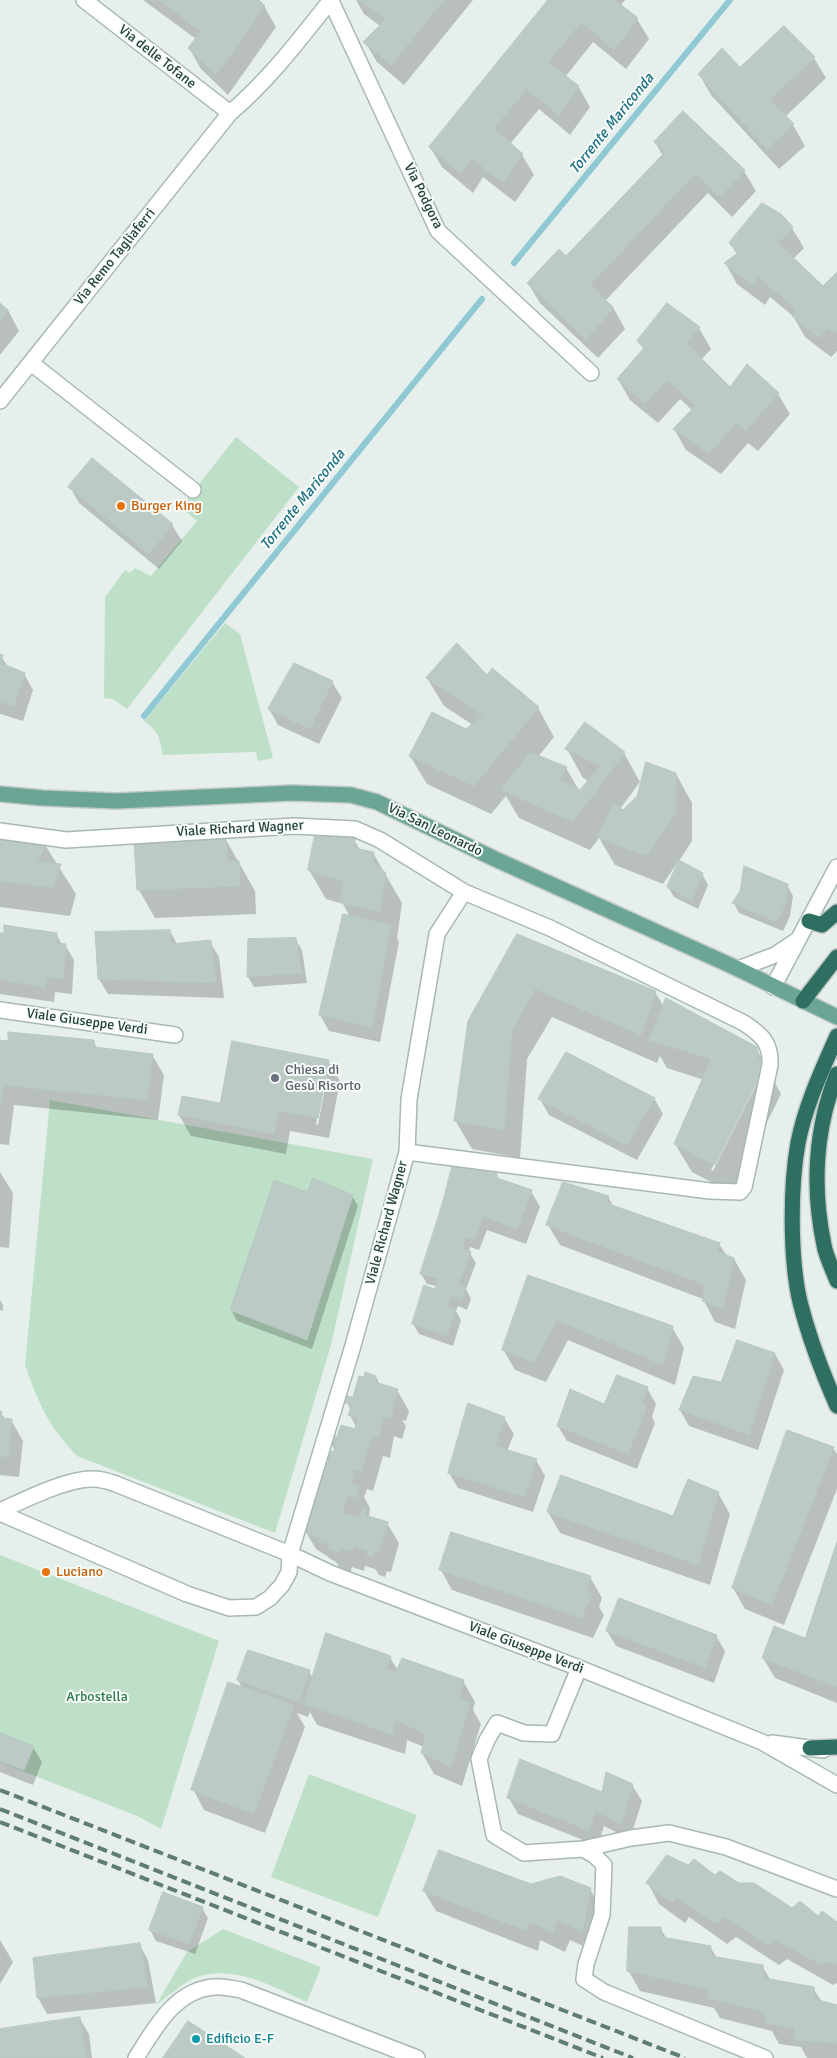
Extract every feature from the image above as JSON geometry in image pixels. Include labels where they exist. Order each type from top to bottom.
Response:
[{"type":"highway","points":[[809,921],[822,925],[837,912]]},
{"type":"highway","points":[[804,1001],[837,957]]},
{"type":"highway","points":[[835,1040],[811,1100],[798,1142],[794,1171],[793,1238],[800,1301],[819,1366],[837,1406]]},
{"type":"highway","points":[[837,1074],[819,1135],[817,1163],[818,1207],[824,1247],[837,1281]]},
{"type":"highway","points":[[810,1748],[837,1747]]},
{"type":"main road","name":"Via San Leonardo","points":[[0,794],[117,801],[292,793],[351,795],[377,802],[494,859],[738,969],[837,1017]]},
{"type":"street","name":"Via delle Tofane","points":[[84,0],[230,113]]},
{"type":"street","name":"Via Podgora","points":[[230,113],[255,92],[272,74],[331,0],[438,231],[591,373]]},
{"type":"street","name":"Via Remo Tagliaferri","points":[[0,402],[230,113]]},
{"type":"street","points":[[31,363],[193,490]]},
{"type":"street","name":"Viale Richard Wagner","points":[[0,831],[66,840],[285,826],[355,828],[380,840],[464,892],[550,928],[744,1023],[766,1040],[770,1055],[770,1065],[744,1187],[740,1192],[710,1191],[407,1152]]},
{"type":"street","points":[[773,987],[837,867]]},
{"type":"street","name":"Viale Richard Wagner","points":[[290,1554],[352,1349],[407,1152],[409,1099],[437,934],[464,892]]},
{"type":"street","points":[[738,969],[775,955],[799,939]]},
{"type":"street","name":"Viale Giuseppe Verdi","points":[[0,1010],[175,1034]]},
{"type":"street","name":"Viale Giuseppe Verdi","points":[[0,1512],[69,1483],[92,1478],[102,1479],[290,1554],[330,1573],[579,1668],[762,1742],[837,1785]]},
{"type":"street","name":"Viale Giuseppe Verdi","points":[[0,1512],[187,1594],[229,1608],[256,1606],[270,1598],[282,1585],[289,1572],[290,1554]]},
{"type":"street","points":[[579,1668],[552,1734],[524,1733],[498,1723],[487,1740],[479,1760],[494,1835],[524,1853],[583,1849],[631,1838],[669,1833],[726,1847],[837,1889]]},
{"type":"street","name":"Viale Giuseppe Verdi","points":[[762,1742],[837,1752]]},
{"type":"street","points":[[583,1849],[594,1855],[604,1865],[602,1914],[586,1964],[584,1979],[604,1992],[765,2058]]},
{"type":"street","points":[[136,2058],[161,2019],[178,2002],[195,1991],[215,1986],[241,1990],[417,2058]]},
{"type":"green space","points":[[236,437],[299,487],[127,709],[113,699],[104,698],[105,597],[125,570],[130,573],[135,568],[151,576],[197,521],[181,507]]},
{"type":"green space","points":[[225,623],[240,634],[273,758],[258,761],[256,752],[162,755],[158,736],[144,721]]},
{"type":"green space","points":[[50,1100],[373,1159],[331,1345],[275,1533],[77,1456],[59,1435],[45,1414],[25,1365]]},
{"type":"green space","name":"Arbostella","points":[[0,1555],[219,1641],[161,1829],[137,1816],[0,1762]]},
{"type":"green space","points":[[309,1774],[417,1815],[378,1917],[271,1877]]},
{"type":"green space","points":[[223,1929],[321,1967],[307,2002],[268,1984],[240,1975],[226,1973],[197,1977],[182,1985],[156,2005],[187,1952]]},
{"type":"building","points":[[158,0],[259,0],[265,6],[216,75],[188,48],[201,31]]},
{"type":"building","points":[[359,0],[444,0],[391,65],[363,42],[386,19]]},
{"type":"building","points":[[548,0],[615,0],[638,18],[614,50],[581,22],[548,62],[579,86],[558,115],[527,89],[494,128],[523,154],[503,183],[471,158],[461,174],[429,147]]},
{"type":"building","points":[[784,26],[815,57],[770,99],[794,124],[767,149],[698,74],[722,48],[740,67]]},
{"type":"building","points":[[683,111],[745,170],[720,197],[695,174],[590,285],[614,308],[586,339],[527,283],[559,249],[566,256],[665,152],[654,142]]},
{"type":"building","points":[[762,203],[781,214],[793,227],[778,243],[823,286],[837,272],[837,334],[828,328],[819,338],[792,316],[796,309],[758,277],[753,286],[724,263],[738,253],[729,243]]},
{"type":"building","points":[[0,303],[8,310],[0,320]]},
{"type":"building","points":[[667,303],[700,327],[686,343],[730,387],[747,364],[779,393],[745,431],[736,423],[709,454],[673,429],[696,405],[667,380],[645,403],[617,379],[644,348],[637,341]]},
{"type":"building","name":"Burger King","points":[[92,458],[173,524],[149,554],[68,487]]},
{"type":"building","points":[[457,643],[487,675],[492,668],[539,707],[474,786],[409,756],[432,712],[466,729],[483,715],[426,678]]},
{"type":"building","points":[[0,654],[3,655],[1,663],[25,673],[14,706],[0,702]]},
{"type":"building","points":[[294,663],[333,681],[310,729],[268,709]]},
{"type":"building","points":[[585,722],[625,752],[573,822],[501,790],[530,752],[567,767],[560,780],[580,790],[600,766],[565,749]]},
{"type":"building","points":[[646,762],[676,773],[676,812],[647,856],[597,837],[614,804],[623,810],[637,796]]},
{"type":"building","points":[[316,829],[355,839],[354,848],[374,852],[373,863],[386,873],[380,912],[340,902],[344,881],[308,870]]},
{"type":"building","points":[[0,836],[46,843],[38,862],[61,864],[53,888],[0,881]]},
{"type":"building","points":[[225,836],[228,862],[239,861],[240,886],[137,890],[134,841]]},
{"type":"building","points":[[679,860],[703,873],[692,900],[667,887]]},
{"type":"building","points":[[744,866],[788,884],[785,905],[777,922],[732,903],[740,891]]},
{"type":"building","points":[[343,914],[391,925],[372,1027],[319,1015]]},
{"type":"building","points":[[4,925],[57,933],[57,943],[66,944],[63,979],[47,977],[45,987],[0,980],[0,933],[4,933]]},
{"type":"building","points":[[170,930],[171,944],[211,940],[216,983],[98,979],[95,932]]},
{"type":"building","points":[[517,934],[656,991],[641,1035],[535,989],[512,1030],[504,1130],[454,1121],[468,1021]]},
{"type":"building","points":[[296,938],[302,973],[247,977],[248,939]]},
{"type":"building","points":[[666,998],[757,1047],[758,1058],[765,1065],[715,1165],[674,1144],[711,1059],[649,1040]]},
{"type":"building","points":[[8,1032],[94,1040],[94,1047],[153,1054],[147,1100],[3,1085],[0,1109],[0,1040],[8,1041]]},
{"type":"building","name":"Chiesa di Gesù Risorto","points":[[232,1041],[329,1060],[318,1118],[279,1111],[274,1134],[178,1115],[182,1096],[220,1103]]},
{"type":"building","points":[[566,1052],[655,1098],[627,1145],[538,1099]]},
{"type":"building","points":[[452,1167],[497,1173],[497,1178],[532,1190],[517,1229],[443,1202]]},
{"type":"building","points":[[313,1178],[353,1195],[307,1340],[230,1310],[274,1180],[307,1192]]},
{"type":"building","points":[[563,1182],[609,1196],[606,1203],[720,1243],[717,1251],[734,1258],[723,1309],[702,1301],[705,1285],[546,1225]]},
{"type":"building","points":[[443,1202],[483,1217],[474,1241],[465,1237],[463,1249],[432,1237]]},
{"type":"building","points":[[432,1237],[471,1252],[458,1284],[466,1287],[461,1300],[435,1289],[438,1278],[420,1274]]},
{"type":"building","points":[[528,1275],[673,1326],[663,1365],[557,1320],[534,1362],[502,1350]]},
{"type":"building","points":[[424,1285],[452,1296],[447,1307],[456,1309],[447,1336],[412,1324]]},
{"type":"building","points":[[737,1340],[775,1353],[749,1435],[679,1410],[693,1376],[721,1382]]},
{"type":"building","points":[[365,1372],[376,1376],[375,1382],[398,1389],[395,1401],[391,1400],[390,1403],[395,1404],[390,1419],[383,1416],[379,1438],[372,1436],[361,1471],[355,1469],[351,1484],[359,1486],[356,1498],[348,1495],[342,1513],[359,1518],[362,1509],[366,1510],[365,1515],[388,1522],[379,1552],[375,1551],[373,1557],[366,1555],[369,1551],[354,1546],[352,1551],[340,1547],[338,1553],[327,1549],[329,1545],[318,1541],[320,1538],[308,1534],[309,1531],[302,1529],[305,1521],[309,1522],[313,1510],[306,1507],[308,1499],[315,1501],[316,1497],[313,1496],[318,1460],[330,1463],[331,1458],[324,1456],[326,1449],[334,1452],[336,1444],[328,1442],[330,1435],[337,1437],[341,1425],[355,1429],[358,1418],[348,1415],[352,1404],[345,1403],[347,1396],[353,1397],[359,1376],[364,1377]]},
{"type":"building","points":[[617,1375],[648,1387],[642,1403],[647,1406],[628,1454],[557,1426],[570,1389],[604,1404]]},
{"type":"building","points":[[468,1403],[505,1417],[495,1446],[537,1459],[524,1497],[448,1473]]},
{"type":"building","points":[[0,1411],[2,1411],[1,1418],[12,1419],[8,1457],[0,1456]]},
{"type":"building","points":[[787,1430],[834,1447],[772,1605],[732,1588]]},
{"type":"building","points":[[561,1475],[673,1516],[688,1479],[719,1492],[698,1565],[547,1512]]},
{"type":"building","points":[[451,1532],[591,1576],[586,1590],[593,1593],[581,1618],[439,1570]]},
{"type":"building","points":[[837,1542],[837,1687],[762,1658],[774,1626],[805,1638]]},
{"type":"building","points":[[619,1598],[717,1635],[705,1668],[606,1631]]},
{"type":"building","points":[[326,1633],[391,1656],[386,1669],[396,1672],[402,1658],[464,1680],[459,1698],[470,1703],[451,1767],[421,1753],[426,1734],[395,1720],[393,1735],[304,1704]]},
{"type":"building","points":[[248,1650],[310,1670],[299,1702],[237,1680]]},
{"type":"building","points":[[228,1682],[294,1705],[254,1814],[191,1790]]},
{"type":"building","points":[[0,1733],[34,1746],[24,1770],[0,1761]]},
{"type":"building","points":[[520,1759],[602,1792],[606,1772],[633,1784],[621,1824],[595,1811],[589,1831],[507,1798]]},
{"type":"building","points":[[439,1850],[531,1884],[560,1876],[591,1888],[582,1932],[558,1920],[553,1933],[529,1921],[527,1931],[423,1891]]},
{"type":"building","points":[[667,1855],[688,1865],[694,1859],[715,1875],[720,1871],[739,1883],[754,1883],[792,1908],[800,1901],[818,1916],[822,1911],[837,1922],[837,1964],[830,1961],[821,1965],[775,1939],[767,1945],[724,1917],[715,1924],[677,1897],[672,1903],[646,1883]]},
{"type":"building","points":[[163,1892],[203,1907],[189,1944],[149,1930]]},
{"type":"building","points":[[629,1927],[661,1927],[662,1937],[711,1946],[711,1956],[763,1965],[764,1978],[814,1987],[815,1999],[837,2005],[837,2043],[795,2040],[794,2028],[766,2023],[763,2011],[707,1998],[708,1989],[627,1971]]},
{"type":"building","points":[[140,1943],[148,1987],[37,1998],[33,1958]]},
{"type":"building","points":[[80,2017],[86,2058],[0,2058],[0,2029]]},
{"type":"building","name":"Edificio E-F","points":[[188,2021],[245,2058],[163,2058]]},
{"type":"waterway","name":"Torrente Mariconda","points":[[514,263],[730,0]]},
{"type":"waterway","name":"Torrente Mariconda","points":[[144,716],[482,299]]},
{"type":"railway","points":[[0,1790],[685,2058]]},
{"type":"railway","points":[[0,1809],[633,2058]]},
{"type":"railway","points":[[0,1822],[603,2058]]},
{"type":"place","name":"Burger King","points":[[121,506]]},
{"type":"place","name":"Chiesa di Gesù Risorto","points":[[275,1078]]},
{"type":"place","name":"Luciano","points":[[46,1572]]},
{"type":"place","name":"Edificio E-F","points":[[196,2039]]}]
